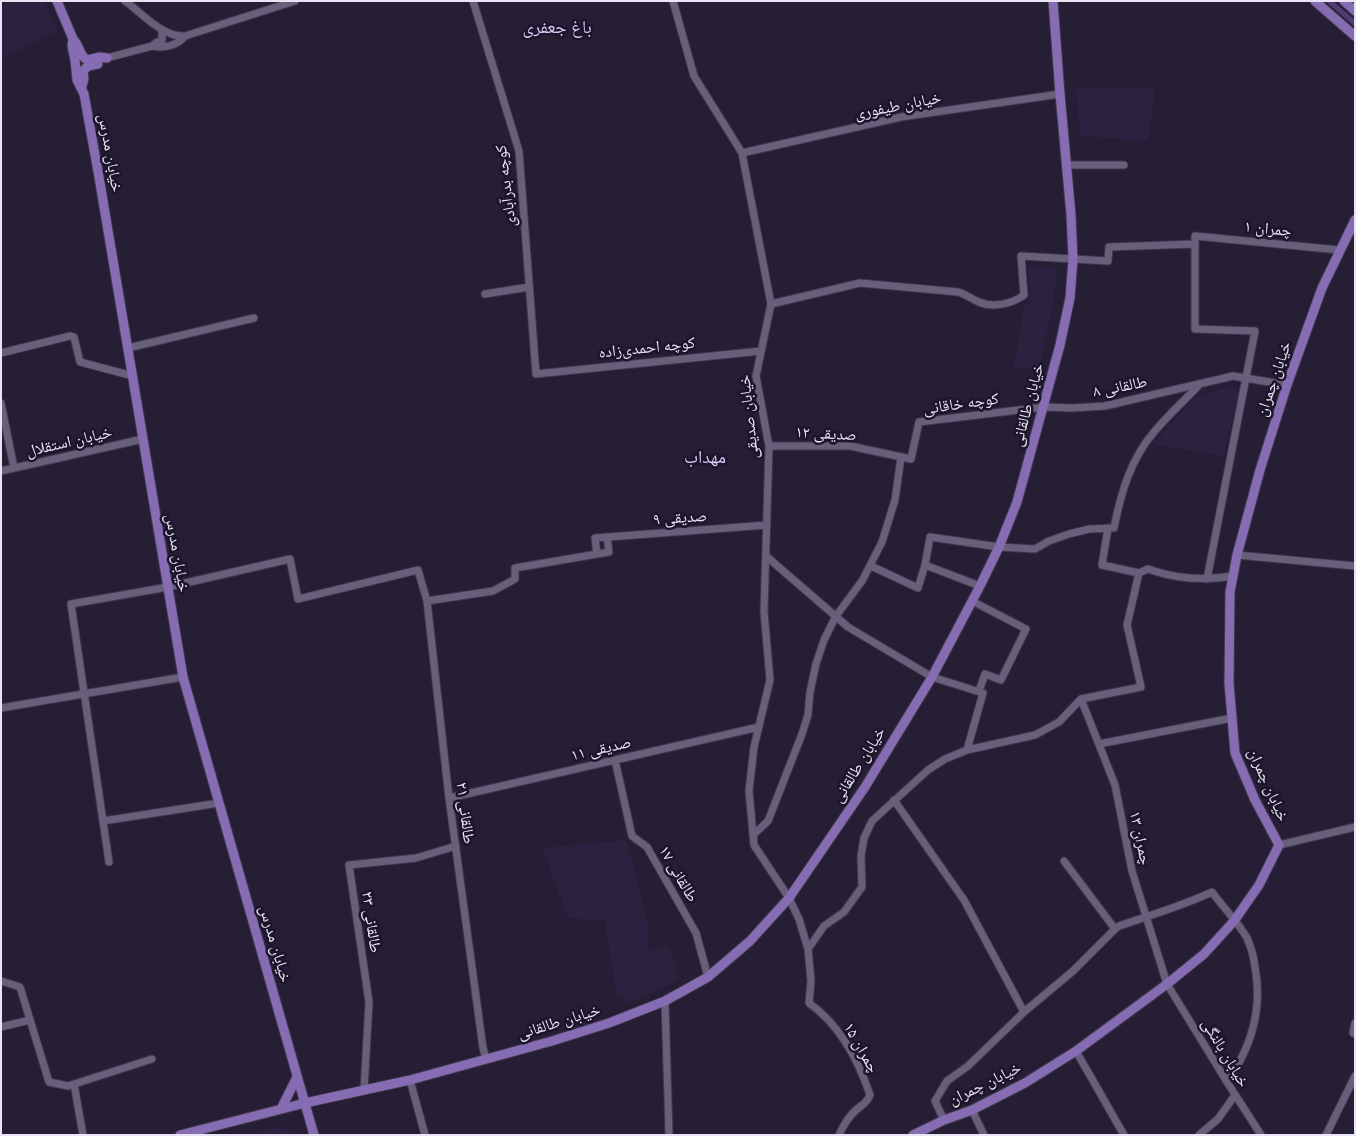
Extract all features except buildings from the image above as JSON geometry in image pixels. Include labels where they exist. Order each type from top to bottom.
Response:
[{"type":"main road","name":"خیابان مدرس","points":[[57,1],[73,39],[72,46],[76,60],[78,80],[82,86],[100,177],[183,677],[314,1135]]},
{"type":"main road","name":"خیابان طالقانی","points":[[180,1135],[199,1132],[305,1103],[410,1080],[552,1041],[609,1023],[666,1001],[708,977],[750,941],[789,898],[865,787],[932,677],[999,547],[1017,502],[1044,407],[1069,304],[1073,259],[1053,1]]},
{"type":"main road","points":[[1315,1],[1355,36]]},
{"type":"main road","points":[[1344,1],[1355,11]]},
{"type":"main road","points":[[73,39],[78,44],[82,57],[87,60],[100,57],[107,58]]},
{"type":"main road","points":[[82,86],[84,71],[88,66],[102,62],[107,58]]},
{"type":"main road","name":"خیابان چمران","points":[[913,1135],[944,1120],[972,1110],[1025,1083],[1076,1051],[1167,984],[1204,954],[1234,921],[1259,885],[1279,845],[1255,800],[1235,753],[1229,683],[1230,592],[1237,556],[1260,470],[1287,385],[1322,288],[1355,220]]},
{"type":"main road","points":[[281,1109],[298,1078]]},
{"type":"street","points":[[125,1],[162,30],[178,37],[295,1]]},
{"type":"street","name":"کوچه بدرآبادی","points":[[473,1],[519,152],[536,374]]},
{"type":"street","name":"خیابان صدیقی","points":[[673,1],[694,76],[742,153],[771,304],[756,376],[769,446],[764,612],[770,680],[754,747],[749,791],[754,846],[789,898],[799,919],[808,950],[811,981],[809,1003]]},
{"type":"street","points":[[107,58],[152,46],[162,41],[162,30]]},
{"type":"street","points":[[152,46],[159,48],[180,42],[185,36]]},
{"type":"street","name":"خیابان طیفوری","points":[[742,153],[901,117],[1060,94]]},
{"type":"street","points":[[1066,165],[1124,165]]},
{"type":"street","name":"چمران ۱","points":[[1195,244],[1195,236],[1339,250]]},
{"type":"street","points":[[771,304],[860,283],[958,292],[980,303],[1005,304],[1024,296],[1021,256],[1108,261],[1110,247],[1195,244],[1195,329],[1255,331],[1207,579]]},
{"type":"street","points":[[485,294],[530,287]]},
{"type":"street","points":[[128,348],[254,318]]},
{"type":"street","points":[[1,353],[70,336],[76,339],[80,362],[133,376]]},
{"type":"street","name":"کوچه احمدی‌زاده","points":[[536,374],[761,350]]},
{"type":"street","name":"طالقانی ۸","points":[[1044,407],[1105,406],[1233,376],[1287,385]]},
{"type":"street","points":[[1200,384],[1154,432],[1128,474],[1111,528],[1102,565],[1138,573],[1148,569],[1181,578],[1207,579],[1233,576]]},
{"type":"street","points":[[1,403],[14,468]]},
{"type":"street","name":"کوچه خاقانی","points":[[911,459],[919,422],[1044,407]]},
{"type":"street","name":"خیابان استقلال","points":[[1,471],[143,439]]},
{"type":"street","name":"صدیقی ۱۲","points":[[769,446],[850,446],[911,459]]},
{"type":"street","points":[[753,835],[768,821],[794,756],[808,715],[810,692],[824,640],[836,616],[850,599],[871,566],[890,522],[899,479],[901,457]]},
{"type":"street","name":"صدیقی ۹","points":[[597,554],[596,538],[766,525]]},
{"type":"street","points":[[871,566],[918,588],[926,565],[930,537],[999,547],[1035,549],[1069,534],[1089,529],[1111,528]]},
{"type":"street","points":[[427,601],[493,591],[515,579],[515,568],[608,552],[606,537]]},
{"type":"street","points":[[766,556],[848,627],[932,677],[981,692]]},
{"type":"street","points":[[1237,556],[1355,566]]},
{"type":"street","name":"طالقانی ۲۱","points":[[168,587],[290,559],[298,599],[418,570],[427,601],[449,798],[486,1059]]},
{"type":"street","points":[[926,565],[980,586]]},
{"type":"street","points":[[808,950],[824,926],[844,912],[862,888],[864,838],[872,821],[928,770],[945,759],[967,750],[1035,735],[1059,722],[1082,699],[1141,687],[1127,625],[1138,573]]},
{"type":"street","points":[[109,862],[71,604],[168,587]]},
{"type":"street","points":[[967,750],[985,674],[1001,680],[1026,629],[972,601]]},
{"type":"street","points":[[1,708],[183,677]]},
{"type":"street","name":"چمران ۱۳","points":[[1082,699],[1115,785],[1132,871],[1167,984]]},
{"type":"street","points":[[1099,744],[1232,718]]},
{"type":"street","name":"صدیقی ۱۱","points":[[449,798],[759,727]]},
{"type":"street","name":"طالقانی ۱۷","points":[[615,760],[632,836],[647,847],[696,932],[708,977]]},
{"type":"street","points":[[894,800],[964,900],[1024,1012]]},
{"type":"street","points":[[103,821],[219,803]]},
{"type":"street","points":[[1279,845],[1355,827]]},
{"type":"street","name":"طالقانی ۲۳","points":[[364,1090],[369,1002],[349,865],[416,858],[456,846]]},
{"type":"street","points":[[1064,861],[1115,929]]},
{"type":"street","points":[[944,1120],[936,1101],[947,1081],[968,1066],[1115,929],[1146,916],[1181,906],[1212,892],[1246,938],[1254,958],[1258,980],[1255,1024],[1249,1045],[1227,1082]]},
{"type":"street","points":[[1,981],[20,988],[49,1082],[68,1086],[152,1059]]},
{"type":"street","name":"خیابان بالنگی","points":[[1167,984],[1261,1135]]},
{"type":"street","points":[[666,1001],[669,1135]]},
{"type":"street","name":"چمران ۱۵","points":[[809,1003],[818,1009],[843,1037],[861,1070],[870,1095],[864,1105],[855,1111],[844,1124],[839,1135]]},
{"type":"street","points":[[1,1027],[30,1020]]},
{"type":"street","points":[[1355,1023],[1353,1033],[1355,1034]]},
{"type":"street","points":[[1076,1051],[1124,1135]]},
{"type":"street","points":[[1326,1135],[1355,1076]]},
{"type":"street","points":[[410,1080],[425,1135]]},
{"type":"street","points":[[74,1084],[84,1135]]},
{"type":"street","points":[[1199,1135],[1218,1119],[1235,1095]]},
{"type":"street","points":[[972,1110],[984,1135]]},
{"type":"shaded area","points":[[9,1],[45,1],[57,31],[1,59],[1,6]]},
{"type":"shaded area","points":[[1325,1],[1333,1],[1355,20],[1355,27]]},
{"type":"shaded area","points":[[1076,89],[1155,89],[1148,141],[1080,136]]},
{"type":"shaded area","points":[[1028,266],[1055,269],[1057,273],[1052,312],[1038,370],[1014,367],[1024,305],[1030,305]]},
{"type":"shaded area","points":[[1232,386],[1239,392],[1223,456],[1153,444],[1195,397]]},
{"type":"shaded area","points":[[626,840],[647,920],[649,951],[668,947],[678,966],[675,968],[677,980],[660,990],[624,1004],[623,998],[617,999],[605,921],[568,918],[542,848]]},
{"type":"shaded area","points":[[280,1127],[295,1133],[295,1135],[249,1135]]},
{"type":"district","name":"باغ جعفری","points":[[557,28]]},
{"type":"district","name":"مهداب","points":[[705,458]]}]
